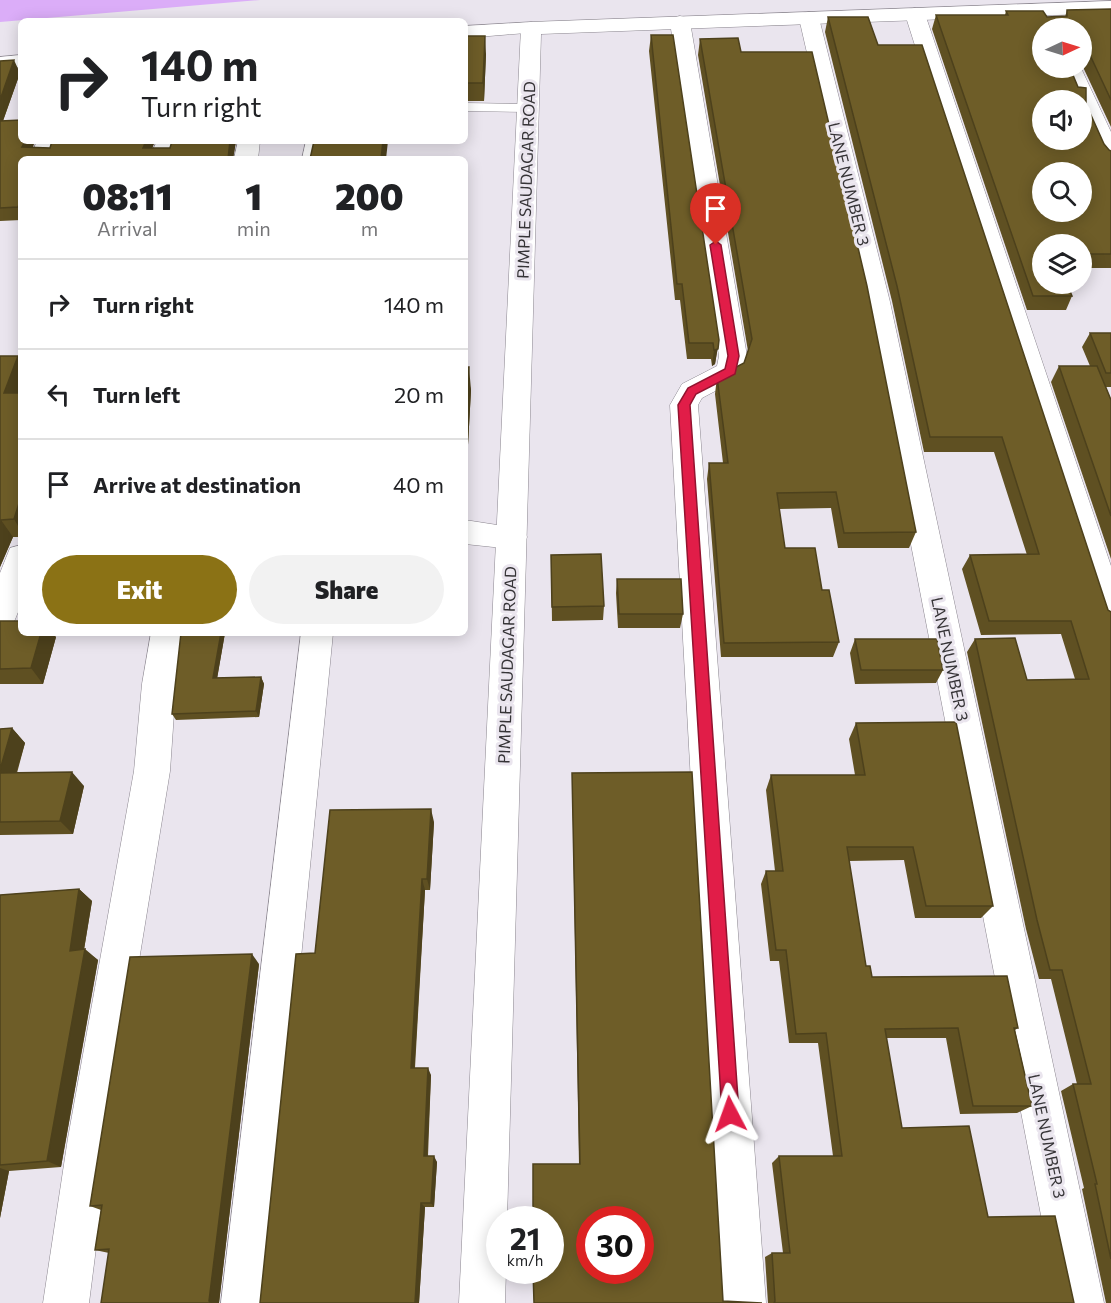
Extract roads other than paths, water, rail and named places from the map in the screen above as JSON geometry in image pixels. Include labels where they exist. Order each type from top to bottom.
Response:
[{"type":"street","points":[[1053,18],[1111,7]]},
{"type":"street","points":[[915,14],[1111,614]]},
{"type":"street","points":[[468,32],[531,27],[915,14],[1032,18]]},
{"type":"street","name":"LANE NUMBER 3","points":[[809,18],[877,302],[1081,1303]]},
{"type":"street","points":[[680,22],[733,356],[730,371],[692,391],[684,405],[743,1303]]},
{"type":"street","name":"PIMPLE SAUDAGAR ROAD","points":[[482,1303],[531,27]]},
{"type":"street","points":[[0,63],[18,61]]},
{"type":"street","points":[[1075,78],[1111,157]]},
{"type":"street","points":[[468,532],[512,537]]},
{"type":"street","points":[[0,620],[18,571]]},
{"type":"street","points":[[66,1303],[89,1138],[152,771],[159,684],[167,636]]},
{"type":"street","points":[[244,1303],[317,636]]},
{"type":"lane","points":[[468,107],[529,108]]}]
